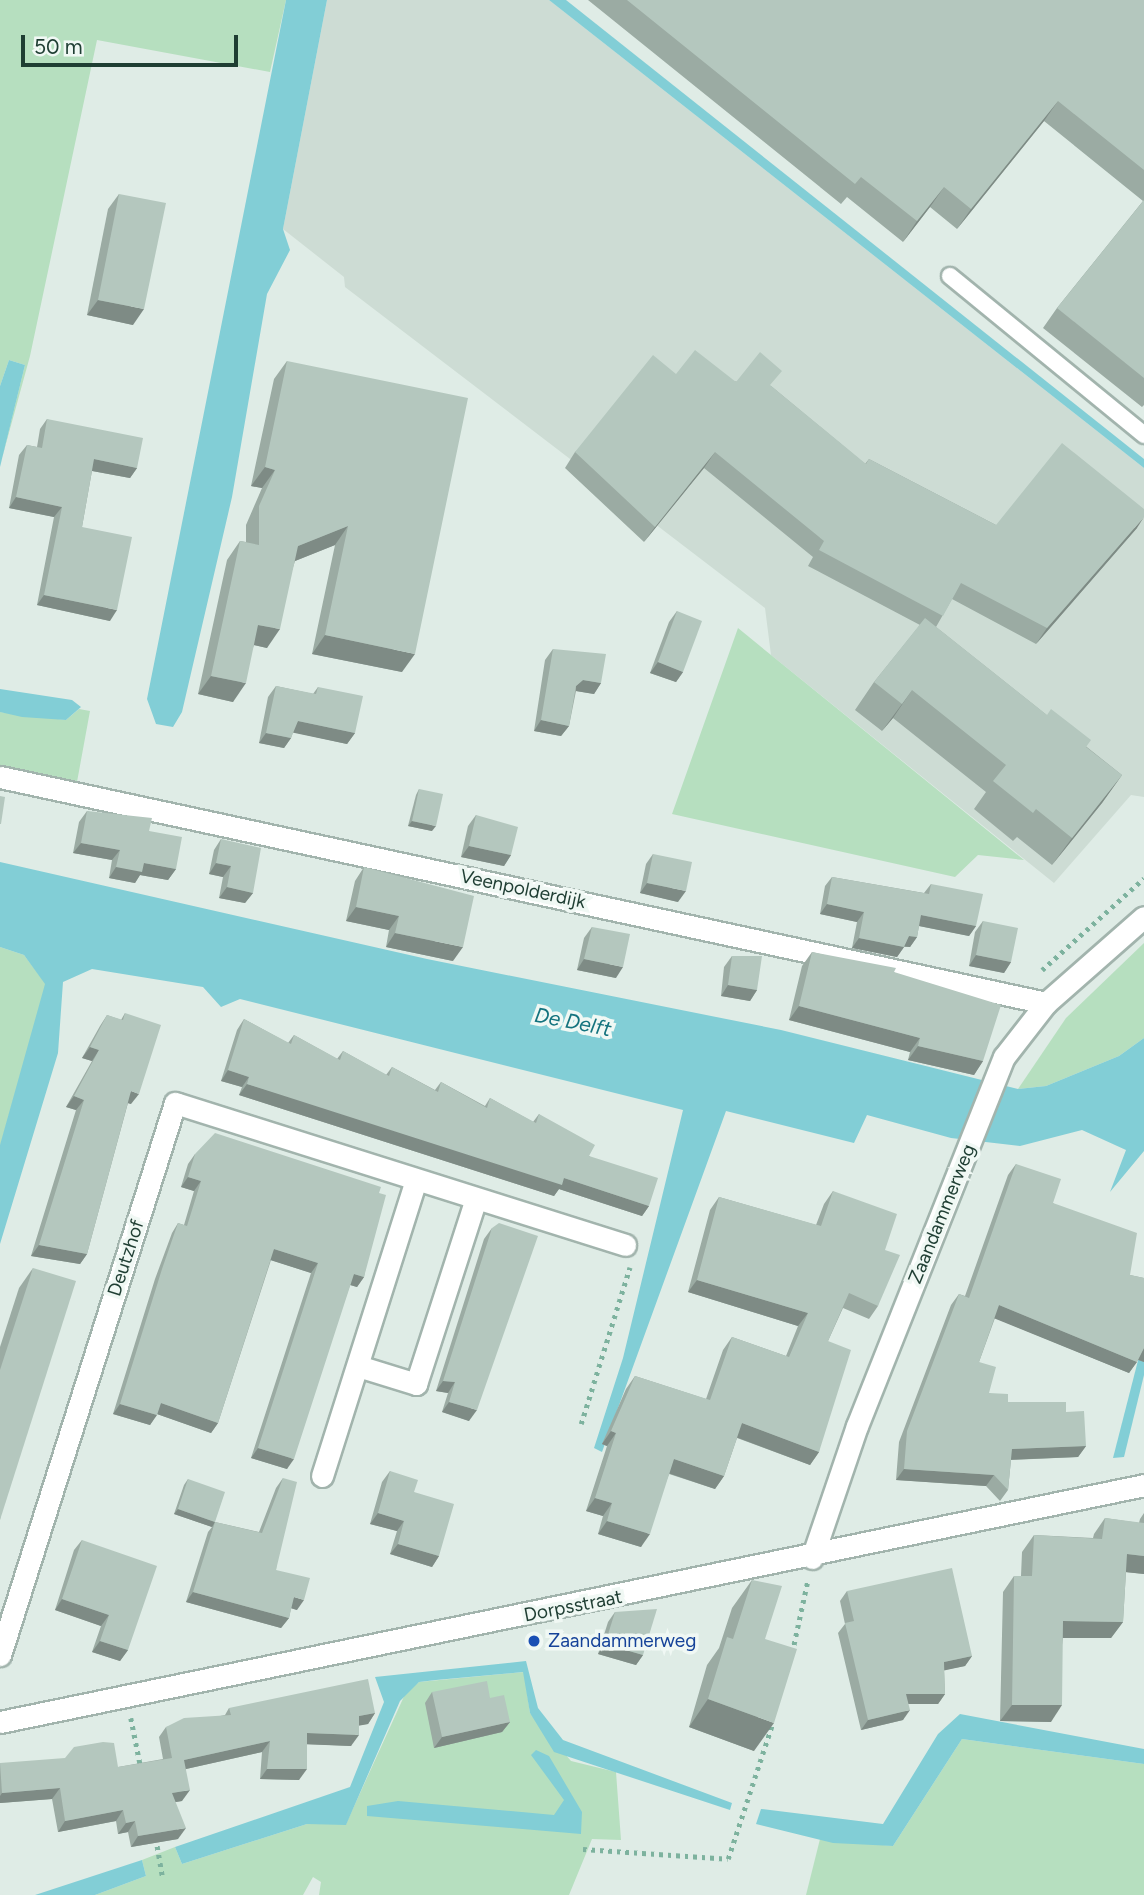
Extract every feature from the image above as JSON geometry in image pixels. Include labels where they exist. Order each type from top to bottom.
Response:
[{"type":"street","name":"Veenpolderdijk","points":[[0,777],[1046,1003]]},
{"type":"street","name":"Zaandammerweg","points":[[812,1558],[1004,1057],[1046,1003],[1144,917]]},
{"type":"street","name":"Deutzhof","points":[[0,1655],[175,1103],[625,1245]]},
{"type":"street","points":[[322,1476],[416,1180]]},
{"type":"street","points":[[358,1366],[416,1384],[476,1198]]},
{"type":"street","name":"Dorpsstraat","points":[[0,1722],[812,1558],[1144,1485]]},
{"type":"lane","points":[[950,276],[1144,435]]},
{"type":"path","points":[[1023,997],[1064,946],[1144,878]]},
{"type":"path","points":[[581,1424],[633,1258],[625,1245]]},
{"type":"path","points":[[790,1664],[812,1558]]},
{"type":"path","points":[[126,1697],[142,1776]]},
{"type":"path","points":[[583,1849],[728,1859],[775,1716]]},
{"type":"path","points":[[153,1828],[163,1879]]},
{"type":"shaded area","points":[[327,0],[549,0],[1144,468],[1144,797],[1131,795],[1054,883],[771,655],[765,608],[345,287],[344,277],[283,229]]},
{"type":"green space","points":[[0,0],[286,0],[270,72],[97,40],[30,356],[2,458],[25,365],[9,360],[0,386]]},
{"type":"green space","points":[[738,628],[1024,860],[978,855],[955,877],[672,814]]},
{"type":"green space","points":[[79,709],[90,711],[77,782],[0,766],[0,712],[66,720]]},
{"type":"green space","points":[[1144,943],[1144,1038],[1119,1056],[1046,1086],[1018,1089],[1066,1018]]},
{"type":"green space","points":[[0,947],[24,955],[46,984],[0,1147]]},
{"type":"green space","points":[[524,1672],[530,1713],[571,1761],[616,1772],[621,1840],[592,1839],[569,1895],[319,1895],[321,1882],[313,1877],[303,1895],[95,1895],[146,1876],[142,1860],[175,1847],[182,1864],[307,1824],[346,1824],[406,1692],[419,1682]]},
{"type":"green space","points":[[962,1739],[1144,1764],[1144,1895],[806,1895],[820,1839],[893,1846]]},
{"type":"water","points":[[286,0],[327,0],[283,229],[290,250],[267,294],[232,497],[182,712],[173,727],[156,724],[147,699]]},
{"type":"water","points":[[549,0],[566,0],[1144,459],[1144,468]]},
{"type":"water","points":[[9,360],[25,365],[0,467],[0,386]]},
{"type":"water","points":[[0,689],[72,700],[81,707],[66,720],[22,717],[0,712]]},
{"type":"water","name":"De Delft","points":[[0,862],[427,959],[781,1030],[1018,1089],[1046,1086],[1119,1056],[1144,1038],[1144,1151],[1110,1192],[1126,1150],[1082,1130],[1020,1146],[951,1138],[867,1115],[854,1143],[726,1111],[602,1452],[594,1448],[623,1358],[683,1110],[240,999],[221,1007],[203,987],[92,969],[63,982],[58,1053],[0,1244],[0,1145],[45,984],[24,955],[0,947]]},
{"type":"water","points":[[1144,1337],[1144,1375],[1124,1457],[1113,1458]]},
{"type":"water","points":[[526,1661],[538,1708],[563,1740],[732,1803],[730,1810],[554,1752],[530,1713],[523,1672],[436,1680],[419,1682],[400,1701],[346,1825],[307,1824],[182,1864],[175,1847],[350,1787],[384,1702],[375,1677]]},
{"type":"water","points":[[960,1714],[1144,1749],[1144,1764],[962,1739],[893,1846],[833,1843],[756,1824],[761,1809],[883,1824],[938,1734]]},
{"type":"water","points":[[536,1750],[549,1756],[582,1812],[581,1834],[367,1816],[367,1806],[398,1801],[554,1815],[564,1800],[531,1755]]},
{"type":"water","points":[[142,1860],[146,1876],[95,1895],[35,1895]]},
{"type":"building","points":[[627,0],[1144,0],[1144,170],[1058,101],[971,209],[944,187],[917,221],[861,177],[855,184]]},
{"type":"building","points":[[119,194],[166,203],[144,309],[98,300]]},
{"type":"building","points":[[1144,200],[1144,378],[1057,308]]},
{"type":"building","points":[[695,350],[736,382],[760,352],[782,371],[770,385],[866,464],[869,459],[996,525],[1062,443],[1144,509],[1144,517],[1047,628],[961,583],[943,616],[819,550],[824,541],[715,452],[655,527],[575,452],[653,355],[676,374]]},
{"type":"building","points":[[287,361],[468,398],[415,654],[325,635],[348,526],[298,546],[280,629],[258,625],[246,683],[211,676],[240,541],[259,545],[259,506],[275,470],[265,467]]},
{"type":"building","points":[[47,419],[143,438],[137,468],[94,459],[82,527],[132,537],[117,610],[44,595],[62,507],[16,497],[27,445],[42,448]]},
{"type":"building","points":[[677,611],[702,621],[683,672],[658,662]]},
{"type":"building","points":[[925,618],[1047,715],[1051,709],[1091,740],[1086,747],[1122,775],[1072,838],[1036,809],[1033,813],[993,781],[1006,765],[912,690],[902,704],[874,682]]},
{"type":"building","points":[[553,649],[606,654],[601,683],[583,680],[576,686],[569,726],[541,720]]},
{"type":"building","points":[[276,686],[316,694],[318,687],[363,696],[355,733],[298,721],[291,738],[266,733]]},
{"type":"building","points":[[419,789],[443,794],[436,826],[412,821]]},
{"type":"building","points":[[0,796],[5,797],[1,824],[0,824]]},
{"type":"building","points":[[87,811],[152,818],[149,831],[182,837],[176,869],[144,863],[142,872],[116,867],[120,850],[81,843]]},
{"type":"building","points":[[476,815],[518,827],[511,855],[469,846]]},
{"type":"building","points":[[221,839],[261,848],[253,893],[227,887],[231,866],[216,863]]},
{"type":"building","points":[[653,854],[692,862],[686,891],[647,883]]},
{"type":"building","points":[[364,867],[474,896],[463,947],[395,933],[399,916],[356,907]]},
{"type":"building","points":[[832,877],[929,894],[931,884],[983,894],[976,926],[921,915],[917,937],[909,936],[904,947],[859,938],[864,912],[827,904]]},
{"type":"building","points":[[983,921],[1018,928],[1011,962],[976,955]]},
{"type":"building","points":[[592,927],[630,934],[623,967],[584,959]]},
{"type":"building","points":[[812,952],[896,968],[894,972],[1001,1005],[983,1061],[918,1046],[920,1038],[799,1006]]},
{"type":"building","points":[[732,956],[762,956],[757,990],[728,985]]},
{"type":"building","points":[[125,1013],[161,1025],[139,1094],[131,1091],[87,1254],[39,1245],[84,1100],[74,1096],[99,1050],[90,1047],[107,1015],[123,1020]]},
{"type":"building","points":[[244,1019],[291,1044],[294,1035],[340,1060],[343,1051],[389,1076],[392,1067],[438,1092],[441,1082],[487,1108],[490,1098],[536,1123],[539,1114],[595,1145],[589,1156],[658,1178],[649,1206],[564,1178],[562,1185],[247,1084],[249,1077],[228,1070]]},
{"type":"building","points":[[215,1133],[381,1187],[379,1193],[386,1195],[364,1277],[354,1274],[294,1459],[258,1448],[318,1263],[274,1249],[218,1423],[161,1403],[157,1415],[120,1404],[178,1223],[187,1226],[201,1181],[188,1177],[195,1154]]},
{"type":"building","points":[[1016,1164],[1061,1179],[1053,1203],[1137,1233],[1130,1275],[1144,1278],[1144,1348],[1137,1362],[999,1305],[979,1362],[996,1367],[989,1393],[1008,1394],[1008,1402],[1066,1402],[1066,1412],[1084,1411],[1086,1446],[1012,1449],[1008,1490],[994,1475],[904,1469],[907,1431],[959,1294],[969,1298]]},
{"type":"building","points":[[833,1191],[897,1214],[885,1250],[900,1255],[878,1306],[849,1293],[828,1341],[851,1350],[819,1452],[742,1423],[724,1476],[674,1459],[650,1534],[607,1521],[612,1503],[595,1498],[616,1433],[611,1431],[635,1376],[710,1400],[732,1337],[789,1357],[808,1313],[697,1280],[719,1197],[821,1226]]},
{"type":"building","points":[[499,1223],[538,1236],[477,1410],[449,1402],[455,1382],[443,1381],[492,1228]]},
{"type":"building","points":[[33,1268],[76,1281],[0,1520],[0,1370]]},
{"type":"building","points":[[390,1471],[418,1480],[414,1492],[454,1504],[439,1556],[398,1544],[404,1521],[378,1513]]},
{"type":"building","points":[[283,1478],[297,1482],[276,1570],[310,1578],[304,1600],[294,1597],[289,1618],[193,1592],[215,1522],[262,1533]]},
{"type":"building","points":[[188,1479],[225,1492],[215,1522],[178,1509]]},
{"type":"building","points":[[1105,1518],[1144,1523],[1144,1556],[1127,1554],[1123,1622],[1063,1621],[1062,1705],[1012,1705],[1014,1576],[1032,1576],[1034,1535],[1102,1539]]},
{"type":"building","points":[[82,1540],[157,1566],[128,1650],[100,1641],[109,1615],[62,1599]]},
{"type":"building","points":[[952,1568],[972,1656],[944,1662],[945,1694],[906,1694],[910,1710],[868,1720],[845,1623],[854,1621],[847,1591]]},
{"type":"building","points":[[752,1580],[782,1586],[765,1639],[797,1649],[774,1723],[708,1699],[727,1637],[733,1639]]},
{"type":"building","points":[[657,1609],[643,1655],[605,1644],[615,1612]]},
{"type":"building","points":[[368,1679],[375,1713],[359,1716],[359,1735],[307,1733],[307,1769],[267,1769],[270,1741],[184,1760],[190,1790],[172,1793],[186,1828],[138,1836],[135,1821],[126,1823],[123,1810],[65,1821],[60,1788],[2,1793],[0,1763],[65,1758],[74,1747],[103,1742],[114,1743],[118,1767],[172,1758],[166,1727],[184,1718],[231,1715],[229,1708]]},
{"type":"building","points":[[487,1681],[490,1698],[504,1695],[510,1722],[442,1737],[432,1692]]},
{"type":"place","name":"Zaandammerweg","points":[[534,1641]]}]
